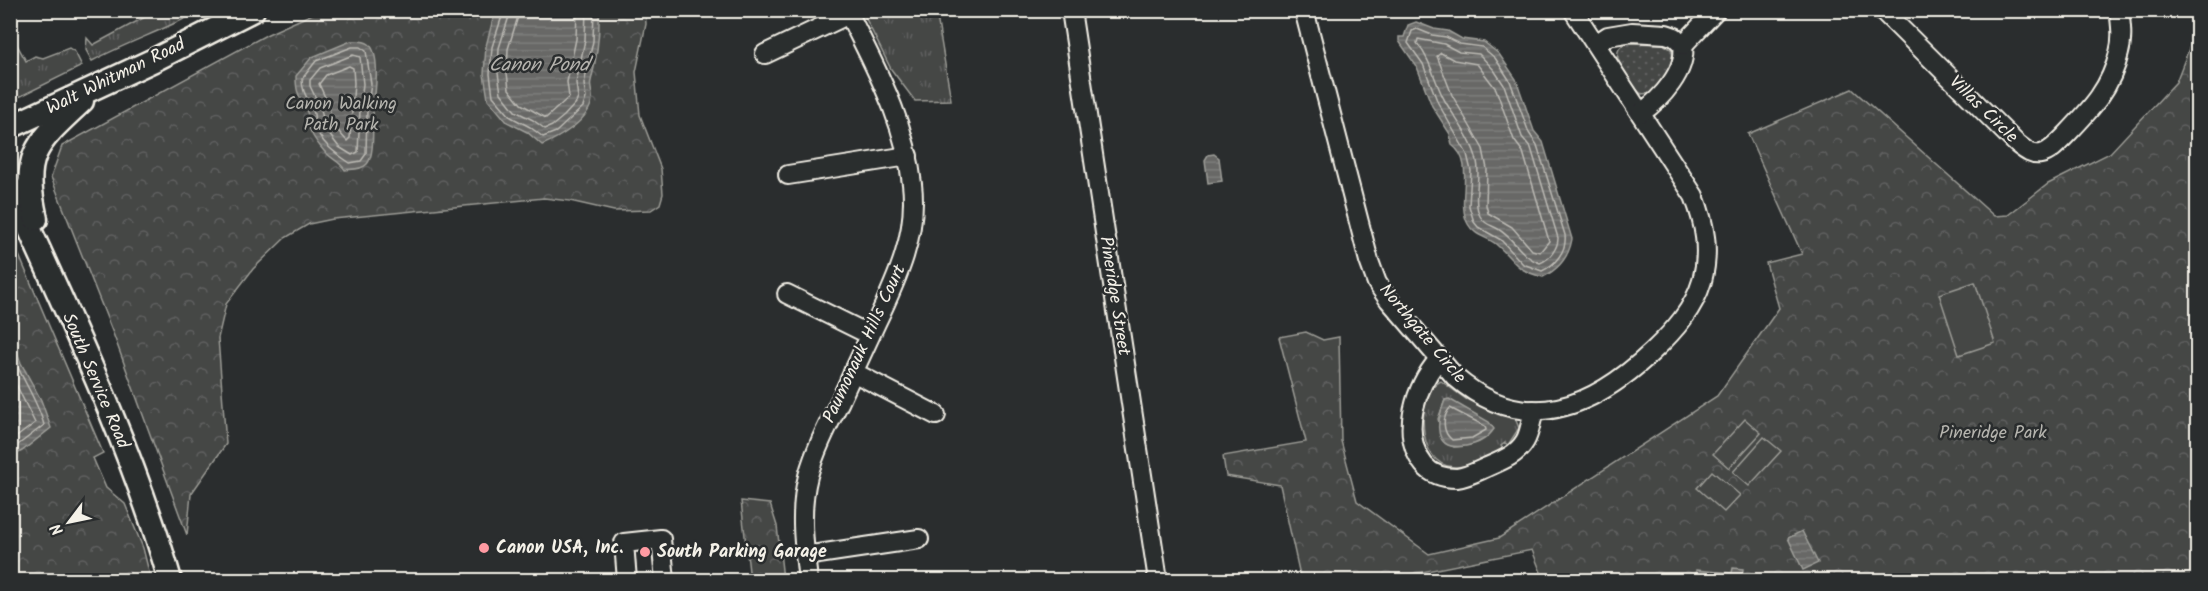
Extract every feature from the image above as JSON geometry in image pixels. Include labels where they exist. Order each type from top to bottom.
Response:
[{"type":"main road","name":"Walt Whitman Road","points":[[10,127],[156,59],[253,10]]},
{"type":"main road","points":[[48,270],[30,194],[29,173],[39,143],[99,86]]},
{"type":"main road","name":"South Service Road","points":[[10,186],[111,415],[150,518],[170,580]]},
{"type":"street","name":"Pineridge Street","points":[[1071,10],[1158,580]]},
{"type":"street","name":"Northgate Circle","points":[[1304,10],[1369,261],[1377,283],[1455,377],[1479,396],[1509,406],[1534,410],[1566,407],[1588,400],[1606,390],[1635,368],[1676,328],[1693,305],[1702,281],[1706,258],[1706,235],[1694,196],[1574,10]]},
{"type":"street","points":[[1641,113],[1657,102],[1683,59],[1683,45],[1716,10]]},
{"type":"street","name":"Villas Circle","points":[[1882,10],[2016,143],[2031,154],[2042,154],[2054,147],[2090,111],[2101,95],[2112,75],[2120,51],[2122,28],[2119,10]]},
{"type":"street","points":[[765,54],[848,12]]},
{"type":"street","name":"Paumonauk Hills Court","points":[[808,580],[803,519],[808,478],[820,442],[903,263],[911,233],[913,187],[901,125],[848,12]]},
{"type":"street","points":[[1596,44],[1608,36],[1632,32],[1666,34],[1675,37],[1683,45]]},
{"type":"street","points":[[788,175],[908,156]]},
{"type":"street","points":[[787,294],[870,335]]},
{"type":"street","points":[[1439,359],[1429,371],[1418,394],[1412,423],[1412,439],[1416,455],[1428,470],[1439,477],[1458,478],[1473,474],[1515,453],[1525,441],[1534,410]]},
{"type":"street","points":[[853,372],[936,415]]},
{"type":"street","points":[[627,580],[624,543],[661,539],[665,580]]},
{"type":"street","points":[[805,556],[919,539]]},
{"type":"green space","points":[[158,10],[193,11],[194,14],[92,61],[86,50],[87,38],[93,45]]},
{"type":"green space","name":"Canon Walking Path Park","points":[[319,11],[645,11],[646,24],[636,72],[640,115],[661,169],[663,194],[660,204],[651,210],[614,211],[544,198],[333,219],[309,224],[285,238],[253,269],[226,304],[218,338],[226,444],[191,494],[187,535],[114,336],[51,177],[62,146],[268,34]]},
{"type":"green space","points":[[862,11],[936,11],[951,100],[915,101],[891,69]]},
{"type":"green space","name":"Pineridge Park","points":[[2197,28],[2197,580],[1544,580],[1532,550],[1382,580],[1301,580],[1280,485],[1226,476],[1223,456],[1306,442],[1279,337],[1306,332],[1323,340],[1339,337],[1341,441],[1357,501],[1429,554],[1499,538],[1717,396],[1779,308],[1766,263],[1802,254],[1748,134],[1852,89],[1994,216],[2008,215],[2048,184],[2110,153],[2176,82]]},
{"type":"green space","points":[[10,32],[26,61],[35,56],[43,58],[69,48],[75,52],[82,66],[21,96],[11,98]]},
{"type":"green space","points":[[1629,43],[1663,44],[1672,50],[1671,61],[1666,73],[1652,93],[1641,94],[1621,67],[1618,52],[1621,46]]},
{"type":"green space","points":[[10,234],[103,453],[93,458],[106,488],[125,504],[143,548],[151,580],[11,580]]},
{"type":"green space","points":[[1975,282],[1995,343],[1959,355],[1939,294]]},
{"type":"green space","points":[[1441,381],[1466,399],[1515,418],[1519,428],[1508,445],[1505,443],[1501,446],[1503,449],[1488,457],[1459,467],[1441,463],[1432,455],[1426,442],[1424,428],[1427,399],[1433,388]],"holes":[[[1445,400],[1478,417],[1463,446],[1454,447],[1445,442],[1438,419]]]},
{"type":"green space","points":[[1745,419],[1761,433],[1729,468],[1713,454]]},
{"type":"green space","points":[[1764,437],[1781,451],[1749,486],[1733,472]]},
{"type":"green space","points":[[1712,471],[1740,495],[1724,512],[1697,488]]},
{"type":"green space","points":[[741,501],[770,504],[777,526],[783,579],[750,580]]},
{"type":"water","name":"Canon Pond","points":[[499,11],[599,11],[590,107],[573,127],[542,145],[527,132],[507,122],[488,99],[484,74],[486,46],[493,19]]},
{"type":"water","points":[[1416,22],[1434,29],[1448,31],[1462,39],[1484,42],[1499,54],[1516,79],[1534,131],[1543,142],[1572,239],[1562,262],[1543,277],[1521,269],[1494,243],[1474,232],[1468,224],[1464,204],[1463,162],[1452,145],[1450,134],[1432,106],[1417,67],[1399,41],[1399,37],[1404,37],[1408,25]]},
{"type":"water","points":[[351,41],[363,41],[369,44],[375,58],[376,78],[370,160],[357,169],[345,170],[316,141],[298,93],[296,76],[312,57]]},
{"type":"water","points":[[1214,154],[1219,158],[1222,181],[1208,183],[1205,160],[1208,155]]},
{"type":"water","points":[[10,334],[21,363],[41,400],[51,428],[11,457]]},
{"type":"water","points":[[1449,399],[1489,422],[1494,429],[1492,432],[1475,444],[1455,447],[1447,444],[1439,434],[1439,426],[1445,400]]},
{"type":"water","points":[[1802,531],[1818,563],[1803,570],[1788,538]]},
{"type":"water","points":[[1733,568],[1743,569],[1742,580],[1695,580],[1696,570],[1732,573]]},
{"type":"place","name":"Canon USA, Inc.","points":[[484,548]]},
{"type":"place","name":"South Parking Garage","points":[[645,552]]}]
